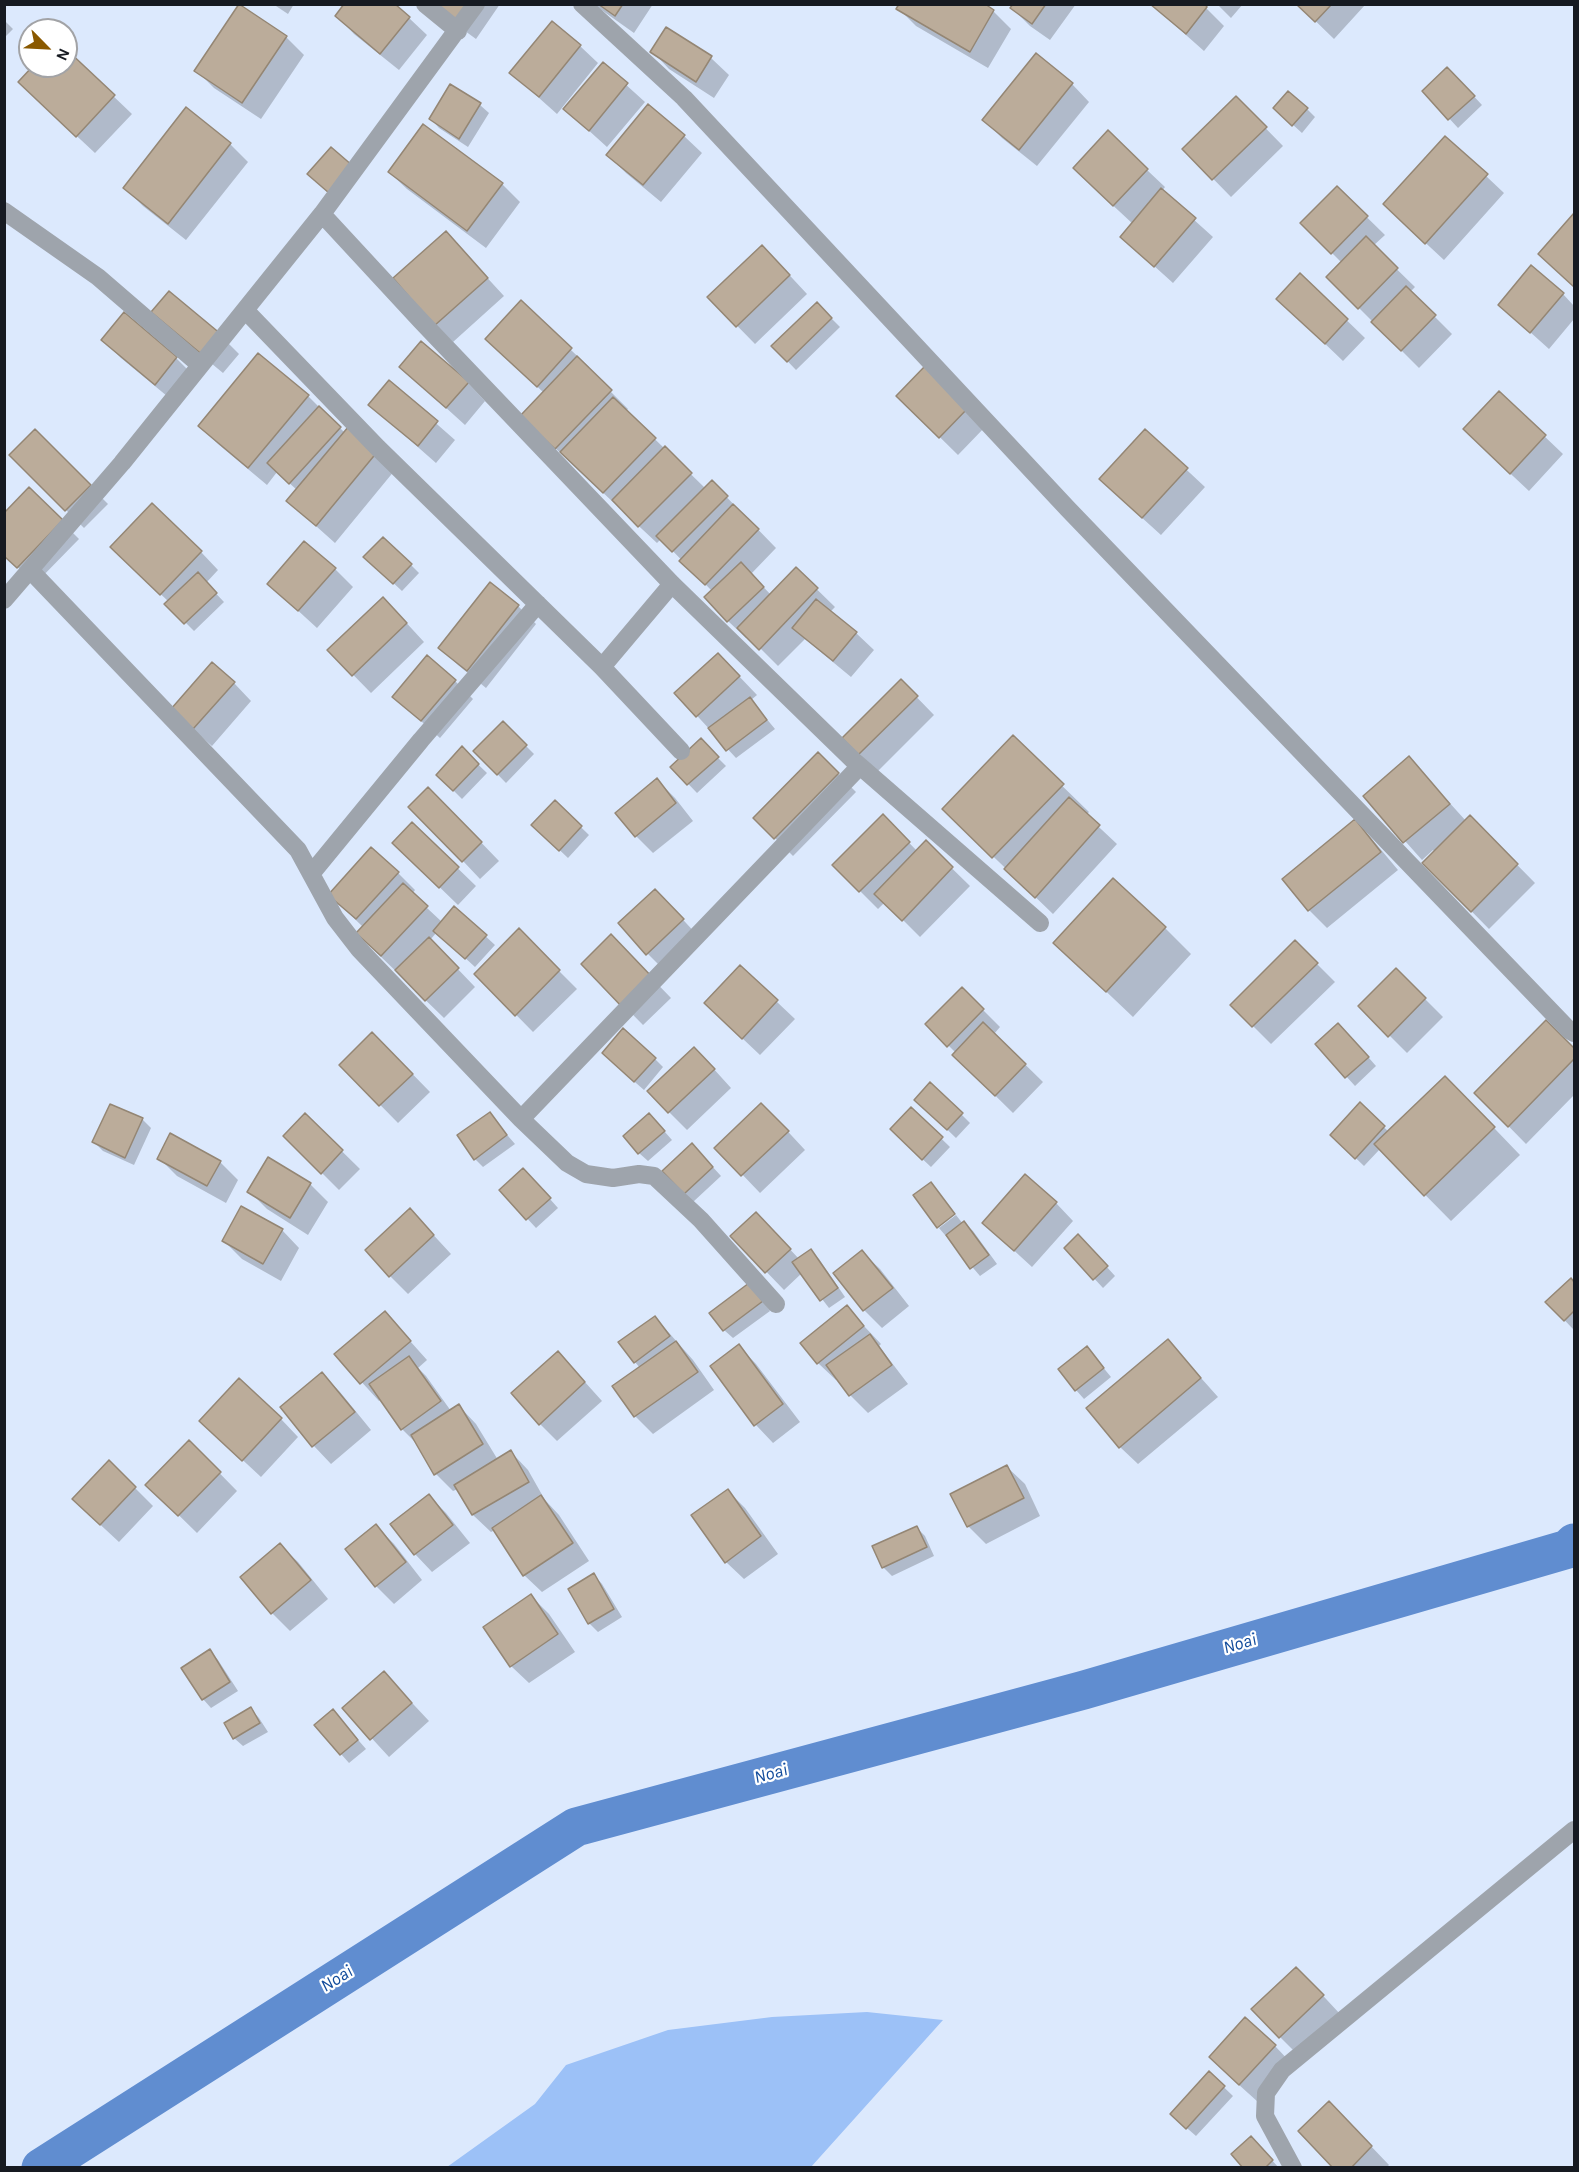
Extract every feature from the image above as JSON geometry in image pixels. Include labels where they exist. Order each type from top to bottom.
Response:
[{"type":"street","points":[[425,4],[458,31]]},
{"type":"street","points":[[4,600],[122,463],[322,214],[476,4]]},
{"type":"street","points":[[582,4],[684,98],[1068,509],[1569,1030],[1575,1033]]},
{"type":"street","points":[[4,211],[98,277],[200,365]]},
{"type":"street","points":[[322,214],[672,584],[860,766],[1040,923]]},
{"type":"street","points":[[245,310],[378,447],[602,667],[681,751]]},
{"type":"street","points":[[31,570],[298,850],[335,918],[359,949],[521,1119],[567,1162],[586,1174],[613,1178],[639,1174],[654,1176],[701,1220],[776,1304]]},
{"type":"street","points":[[602,667],[672,584]]},
{"type":"street","points":[[311,874],[421,740],[538,604]]},
{"type":"street","points":[[521,1119],[860,766]]},
{"type":"street","points":[[1293,2168],[1265,2116],[1266,2093],[1282,2070],[1575,1830]]},
{"type":"shaded area","points":[[867,2012],[943,2020],[811,2167],[447,2167],[535,2104],[566,2065],[668,2030],[772,2017]]},
{"type":"building","points":[[239,4],[287,36],[242,103],[194,71]]},
{"type":"building","points":[[344,4],[395,4],[410,17],[380,54],[335,16]]},
{"type":"building","points":[[433,4],[470,4],[458,22]]},
{"type":"building","points":[[598,4],[623,4],[615,16]]},
{"type":"building","points":[[899,4],[985,4],[994,10],[970,52],[896,9]]},
{"type":"building","points":[[1013,4],[1046,4],[1032,24],[1010,8]]},
{"type":"building","points":[[1150,4],[1205,4],[1207,7],[1186,34]]},
{"type":"building","points":[[1296,4],[1332,4],[1315,22]]},
{"type":"building","points":[[552,21],[581,45],[539,97],[509,73]]},
{"type":"building","points":[[666,27],[712,56],[696,82],[650,52]]},
{"type":"building","points":[[1036,53],[1073,83],[1019,150],[982,120]]},
{"type":"building","points":[[78,60],[115,95],[76,137],[18,82],[22,78],[78,78]]},
{"type":"building","points":[[603,62],[628,83],[589,131],[563,109]]},
{"type":"building","points":[[1447,67],[1475,96],[1448,120],[1422,91]]},
{"type":"building","points":[[450,84],[481,103],[459,139],[429,119]]},
{"type":"building","points":[[1288,91],[1308,108],[1292,126],[1273,108]]},
{"type":"building","points":[[1236,96],[1267,127],[1212,180],[1182,149]]},
{"type":"building","points":[[648,104],[685,135],[643,185],[606,155]]},
{"type":"building","points":[[186,107],[231,143],[168,224],[123,188]]},
{"type":"building","points":[[423,124],[503,183],[467,231],[388,172]]},
{"type":"building","points":[[1108,130],[1148,169],[1113,206],[1073,168]]},
{"type":"building","points":[[1445,136],[1488,174],[1425,244],[1383,204]]},
{"type":"building","points":[[331,147],[353,166],[329,193],[307,174]]},
{"type":"building","points":[[1337,186],[1368,216],[1331,254],[1300,223]]},
{"type":"building","points":[[1161,188],[1196,218],[1154,267],[1120,237]]},
{"type":"building","points":[[1574,213],[1574,287],[1538,254]]},
{"type":"building","points":[[446,231],[488,278],[434,326],[393,278]]},
{"type":"building","points":[[1366,236],[1398,268],[1358,309],[1326,277]]},
{"type":"building","points":[[762,245],[790,275],[736,327],[707,297]]},
{"type":"building","points":[[1531,265],[1564,293],[1530,333],[1498,305]]},
{"type":"building","points":[[1300,273],[1348,319],[1325,344],[1276,299]]},
{"type":"building","points":[[1406,286],[1436,315],[1401,351],[1371,322]]},
{"type":"building","points":[[169,291],[222,335],[205,357],[151,312]]},
{"type":"building","points":[[521,300],[572,348],[537,387],[485,339]]},
{"type":"building","points":[[817,302],[832,318],[787,362],[771,346]]},
{"type":"building","points":[[124,312],[177,357],[155,385],[101,340]]},
{"type":"building","points":[[421,341],[469,382],[446,408],[399,367]]},
{"type":"building","points":[[258,353],[309,395],[248,468],[198,426]]},
{"type":"building","points":[[577,356],[612,390],[555,449],[520,416]]},
{"type":"building","points":[[926,365],[969,407],[939,438],[896,396]]},
{"type":"building","points":[[389,380],[438,421],[418,446],[368,405]]},
{"type":"building","points":[[1499,391],[1546,435],[1510,474],[1463,429]]},
{"type":"building","points":[[613,397],[656,438],[603,493],[560,452]]},
{"type":"building","points":[[319,406],[341,427],[289,484],[267,463]]},
{"type":"building","points":[[349,426],[378,451],[316,526],[286,501]]},
{"type":"building","points":[[35,429],[91,485],[65,511],[9,455]]},
{"type":"building","points":[[1145,429],[1188,468],[1142,518],[1099,479]]},
{"type":"building","points":[[665,446],[692,473],[638,527],[612,500]]},
{"type":"building","points":[[712,480],[728,496],[672,552],[656,536]]},
{"type":"building","points":[[29,487],[63,520],[17,568],[4,556],[4,513]]},
{"type":"building","points":[[152,503],[202,551],[160,595],[110,547]]},
{"type":"building","points":[[733,504],[759,529],[705,585],[679,561]]},
{"type":"building","points":[[383,537],[412,564],[393,584],[363,557]]},
{"type":"building","points":[[304,541],[336,568],[298,611],[267,584]]},
{"type":"building","points":[[741,562],[764,587],[727,622],[704,597]]},
{"type":"building","points":[[796,567],[818,588],[759,650],[737,628]]},
{"type":"building","points":[[198,572],[217,593],[184,624],[164,604]]},
{"type":"building","points":[[490,582],[519,605],[467,671],[438,648]]},
{"type":"building","points":[[383,597],[407,623],[352,676],[327,650]]},
{"type":"building","points":[[816,599],[857,632],[833,661],[792,628]]},
{"type":"building","points":[[718,653],[740,676],[696,717],[674,693]]},
{"type":"building","points":[[427,655],[456,680],[421,721],[392,697]]},
{"type":"building","points":[[212,662],[235,682],[193,729],[171,709]]},
{"type":"building","points":[[901,679],[918,696],[858,755],[842,738]]},
{"type":"building","points":[[750,697],[767,720],[726,751],[708,728]]},
{"type":"building","points":[[503,721],[527,745],[497,775],[473,751]]},
{"type":"building","points":[[1013,735],[1064,784],[992,858],[942,809]]},
{"type":"building","points":[[701,738],[719,757],[687,785],[670,767]]},
{"type":"building","points":[[462,746],[479,764],[453,791],[436,775]]},
{"type":"building","points":[[818,752],[839,773],[774,839],[753,818]]},
{"type":"building","points":[[1409,756],[1450,804],[1403,843],[1363,796]]},
{"type":"building","points":[[657,778],[676,803],[635,837],[615,813]]},
{"type":"building","points":[[428,787],[482,842],[462,862],[408,807]]},
{"type":"building","points":[[1069,797],[1100,825],[1035,898],[1004,869]]},
{"type":"building","points":[[555,800],[582,826],[559,851],[531,825]]},
{"type":"building","points":[[883,814],[910,842],[859,892],[832,865]]},
{"type":"building","points":[[1470,815],[1518,864],[1471,912],[1422,863]]},
{"type":"building","points":[[1355,819],[1381,852],[1308,911],[1282,879]]},
{"type":"building","points":[[412,822],[459,867],[439,888],[392,843]]},
{"type":"building","points":[[926,840],[953,867],[902,921],[874,894]]},
{"type":"building","points":[[371,847],[399,872],[356,919],[328,895]]},
{"type":"building","points":[[1113,878],[1166,927],[1106,992],[1053,943]]},
{"type":"building","points":[[403,883],[428,906],[381,956],[356,933]]},
{"type":"building","points":[[655,889],[684,919],[646,955],[618,923]]},
{"type":"building","points":[[454,906],[487,935],[465,959],[433,931]]},
{"type":"building","points":[[519,928],[560,970],[515,1016],[474,974]]},
{"type":"building","points":[[611,934],[654,979],[624,1009],[581,964]]},
{"type":"building","points":[[429,937],[459,968],[425,1001],[395,970]]},
{"type":"building","points":[[1295,940],[1318,963],[1252,1027],[1230,1005]]},
{"type":"building","points":[[740,965],[778,1000],[742,1039],[704,1003]]},
{"type":"building","points":[[1396,968],[1426,998],[1388,1037],[1358,1006]]},
{"type":"building","points":[[962,987],[984,1009],[947,1047],[925,1024]]},
{"type":"building","points":[[1546,1020],[1574,1048],[1574,1059],[1508,1127],[1474,1093]]},
{"type":"building","points":[[983,1022],[1026,1064],[995,1096],[952,1055]]},
{"type":"building","points":[[1338,1023],[1369,1057],[1345,1078],[1315,1044]]},
{"type":"building","points":[[623,1028],[656,1058],[634,1082],[602,1053]]},
{"type":"building","points":[[372,1032],[413,1074],[379,1106],[339,1065]]},
{"type":"building","points":[[694,1047],[715,1069],[668,1113],[647,1091]]},
{"type":"building","points":[[1445,1076],[1495,1127],[1424,1196],[1374,1144]]},
{"type":"building","points":[[930,1082],[963,1113],[947,1130],[914,1100]]},
{"type":"building","points":[[1360,1102],[1385,1126],[1355,1159],[1330,1135]]},
{"type":"building","points":[[761,1103],[789,1131],[741,1176],[714,1148]]},
{"type":"building","points":[[110,1104],[143,1118],[125,1158],[92,1142]]},
{"type":"building","points":[[911,1107],[943,1137],[922,1160],[890,1129]]},
{"type":"building","points":[[490,1112],[507,1135],[474,1160],[457,1135]]},
{"type":"building","points":[[305,1113],[343,1150],[321,1174],[283,1136]]},
{"type":"building","points":[[649,1113],[665,1131],[638,1154],[623,1136]]},
{"type":"building","points":[[170,1133],[221,1161],[207,1186],[157,1159]]},
{"type":"building","points":[[692,1143],[713,1167],[684,1194],[662,1171]]},
{"type":"building","points":[[268,1157],[311,1183],[290,1218],[247,1192]]},
{"type":"building","points":[[523,1168],[551,1198],[526,1220],[499,1190]]},
{"type":"building","points":[[1025,1174],[1057,1202],[1014,1251],[982,1223]]},
{"type":"building","points":[[931,1182],[955,1214],[937,1228],[913,1195]]},
{"type":"building","points":[[241,1206],[283,1229],[263,1264],[222,1241]]},
{"type":"building","points":[[410,1208],[434,1235],[389,1277],[365,1250]]},
{"type":"building","points":[[756,1212],[791,1249],[765,1273],[730,1236]]},
{"type":"building","points":[[964,1221],[989,1255],[970,1269],[946,1235]]},
{"type":"building","points":[[1078,1234],[1108,1266],[1093,1280],[1064,1248]]},
{"type":"building","points":[[811,1249],[838,1288],[820,1301],[792,1262]]},
{"type":"building","points":[[862,1250],[893,1288],[863,1311],[833,1273]]},
{"type":"building","points":[[1571,1278],[1574,1282],[1574,1311],[1564,1321],[1545,1302]]},
{"type":"building","points":[[749,1283],[763,1301],[723,1331],[709,1313]]},
{"type":"building","points":[[847,1305],[864,1326],[817,1364],[800,1343]]},
{"type":"building","points":[[385,1311],[411,1341],[360,1384],[334,1354]]},
{"type":"building","points":[[655,1316],[670,1336],[634,1363],[618,1342]]},
{"type":"building","points":[[870,1334],[892,1365],[849,1396],[826,1365]]},
{"type":"building","points":[[1168,1339],[1201,1378],[1119,1448],[1086,1408]]},
{"type":"building","points":[[676,1341],[698,1372],[634,1417],[612,1386]]},
{"type":"building","points":[[739,1344],[783,1404],[754,1426],[710,1366]]},
{"type":"building","points":[[1087,1346],[1104,1368],[1075,1391],[1058,1369]]},
{"type":"building","points":[[558,1351],[585,1382],[539,1425],[511,1393]]},
{"type":"building","points":[[409,1356],[441,1401],[401,1430],[369,1384]]},
{"type":"building","points":[[322,1372],[355,1412],[312,1447],[280,1407]]},
{"type":"building","points":[[239,1378],[282,1418],[242,1461],[199,1421]]},
{"type":"building","points":[[459,1404],[483,1444],[434,1475],[411,1435]]},
{"type":"building","points":[[189,1440],[221,1472],[178,1516],[145,1485]]},
{"type":"building","points":[[511,1450],[529,1482],[472,1515],[454,1485]]},
{"type":"building","points":[[109,1460],[136,1487],[100,1525],[72,1499]]},
{"type":"building","points":[[1007,1465],[1024,1498],[967,1527],[950,1494]]},
{"type":"building","points":[[728,1489],[761,1536],[725,1563],[691,1515]]},
{"type":"building","points":[[429,1494],[453,1525],[414,1555],[390,1524]]},
{"type":"building","points":[[541,1495],[573,1543],[523,1576],[492,1528]]},
{"type":"building","points":[[376,1524],[406,1562],[375,1587],[345,1549]]},
{"type":"building","points":[[917,1526],[927,1547],[882,1568],[872,1546]]},
{"type":"building","points":[[280,1543],[311,1580],[271,1614],[240,1577]]},
{"type":"building","points":[[594,1573],[614,1609],[588,1624],[568,1589]]},
{"type":"building","points":[[531,1594],[558,1634],[510,1667],[483,1627]]},
{"type":"building","points":[[210,1649],[230,1682],[202,1700],[181,1668]]},
{"type":"building","points":[[384,1671],[412,1703],[370,1740],[342,1708]]},
{"type":"building","points":[[251,1707],[260,1723],[233,1739],[224,1723]]},
{"type":"building","points":[[333,1709],[358,1740],[340,1755],[314,1725]]},
{"type":"building","points":[[1296,1967],[1324,1995],[1279,2038],[1251,2009]]},
{"type":"building","points":[[1245,2017],[1276,2045],[1239,2085],[1209,2057]]},
{"type":"building","points":[[1209,2071],[1225,2086],[1186,2129],[1170,2114]]},
{"type":"building","points":[[1329,2101],[1372,2146],[1351,2168],[1333,2168],[1298,2131]]},
{"type":"building","points":[[1251,2136],[1273,2160],[1265,2168],[1243,2168],[1231,2154]]},
{"type":"waterway","name":"Noai","points":[[41,2168],[576,1827],[1084,1690],[1568,1549],[1574,1543]]}]
